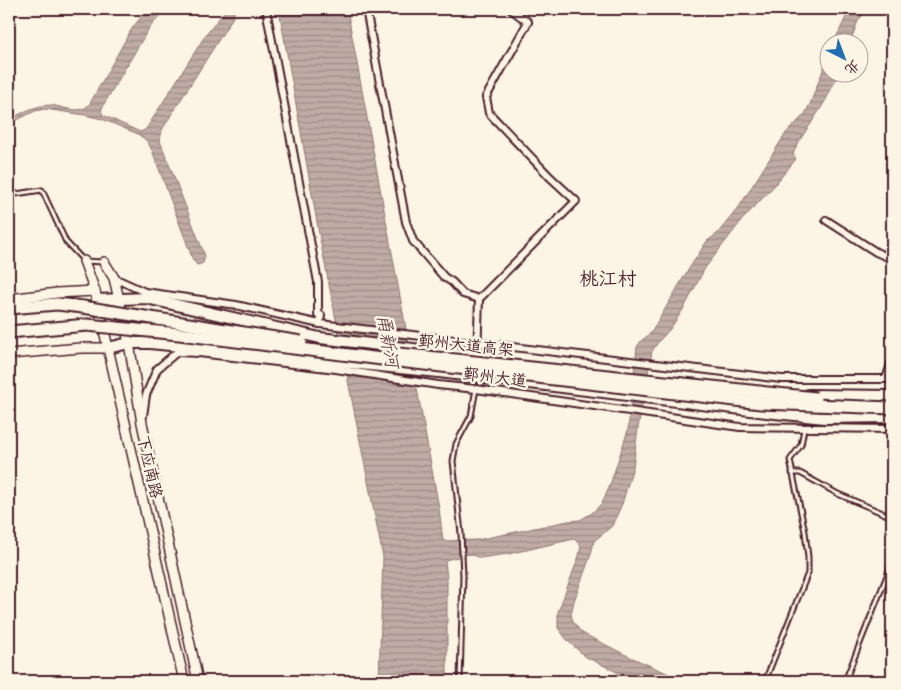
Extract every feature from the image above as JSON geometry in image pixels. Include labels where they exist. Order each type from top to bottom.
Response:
[{"type":"highway","name":"鄞州大道高架","points":[[9,308],[57,304],[320,345],[836,401],[892,401]]},
{"type":"highway","name":"鄞州大道高架","points":[[9,332],[87,325],[179,334],[761,403],[892,408]]},
{"type":"main road","name":"下应南路","points":[[84,262],[96,296],[184,681]]},
{"type":"main road","name":"下应南路","points":[[104,262],[114,278],[129,343],[142,423],[198,681]]},
{"type":"main road","points":[[9,299],[57,293],[96,296]]},
{"type":"main road","name":"鄞州大道","points":[[96,296],[119,300],[146,298],[320,338],[774,394],[892,396]]},
{"type":"main road","name":"鄞州大道","points":[[108,348],[129,343],[150,343],[334,364],[439,372],[783,414],[825,418],[892,418]]},
{"type":"main road","points":[[9,354],[81,348],[108,348]]},
{"type":"street","points":[[266,9],[318,282],[318,315],[321,315],[320,324]]},
{"type":"street","points":[[366,9],[406,222],[413,242],[444,277],[452,282],[463,294],[479,299]]},
{"type":"street","points":[[477,356],[479,299],[576,201],[550,177],[489,113],[486,97],[528,22],[511,9]]},
{"type":"street","points":[[826,220],[876,252],[892,259]]},
{"type":"street","name":"鄞州大道","points":[[114,278],[145,292],[236,305],[320,324],[782,379],[889,379]]},
{"type":"street","name":"鄞州大道","points":[[142,423],[146,395],[157,368],[177,352],[334,364],[438,385],[740,427],[892,428]]},
{"type":"street","points":[[889,379],[892,361]]},
{"type":"lane","points":[[9,195],[42,190],[66,242],[84,262],[104,262]]},
{"type":"lane","points":[[460,681],[463,576],[461,533],[453,462],[456,444],[471,416],[476,389]]},
{"type":"lane","points":[[766,681],[808,573],[805,532],[790,460],[801,445],[804,428]]},
{"type":"lane","points":[[792,473],[800,473],[838,494],[892,517]]},
{"type":"lane","points":[[844,681],[892,563]]},
{"type":"water","points":[[147,9],[165,9],[148,30],[101,111],[103,115],[140,132],[148,126],[203,39],[226,9],[235,9],[233,17],[162,130],[160,141],[205,256],[203,263],[197,265],[193,260],[152,150],[147,141],[138,134],[102,119],[45,109],[35,111],[9,125],[9,121],[13,118],[39,106],[50,105],[79,110],[89,105],[131,30]]},
{"type":"water","name":"甬新河","points":[[279,9],[347,9],[439,508],[443,541],[477,540],[580,520],[592,513],[602,503],[609,488],[628,430],[637,347],[651,333],[707,241],[717,234],[739,207],[786,133],[805,114],[818,82],[834,82],[819,112],[795,149],[793,154],[796,159],[742,220],[705,268],[684,308],[652,351],[633,467],[622,504],[612,526],[594,541],[574,601],[571,614],[573,622],[582,633],[685,681],[633,681],[586,657],[568,641],[558,628],[558,612],[579,556],[581,545],[574,539],[508,554],[480,558],[470,554],[445,560],[447,579],[447,681],[379,681],[383,557],[320,239]]},
{"type":"water","points":[[850,9],[867,9],[858,21],[854,32],[839,32]]},
{"type":"district","name":"桃江村","points":[[608,278]]}]
